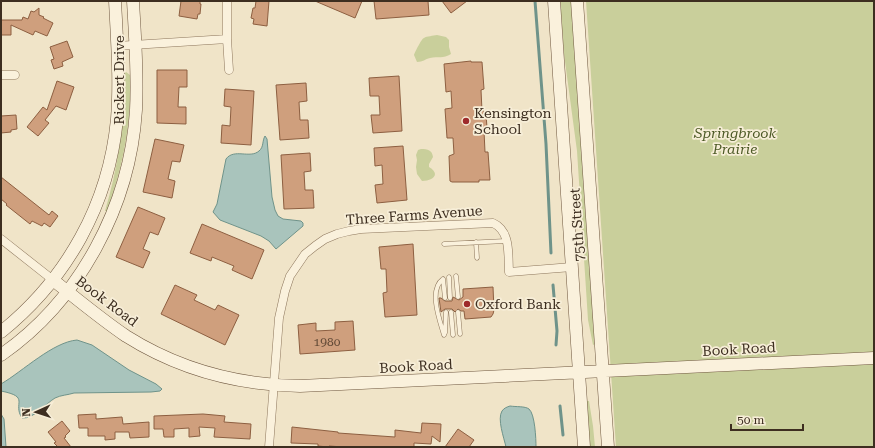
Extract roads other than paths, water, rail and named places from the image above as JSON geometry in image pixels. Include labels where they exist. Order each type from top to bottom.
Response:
[{"type":"street","name":"Rickert Drive","points":[[1,332],[37,299],[53,280],[72,253],[88,222],[100,193],[114,142],[118,107],[115,1]]},
{"type":"street","name":"Rickert Drive","points":[[1,355],[28,334],[68,292],[100,239],[121,191],[133,140],[136,111],[137,84],[133,1]]},
{"type":"street","points":[[227,1],[226,39],[229,70]]},
{"type":"street","name":"75th Street","points":[[554,1],[584,447]]},
{"type":"street","name":"75th Street","points":[[577,1],[608,447]]},
{"type":"street","points":[[117,46],[226,39]]},
{"type":"street","points":[[1,75],[15,75]]},
{"type":"street","name":"Three Farms Avenue","points":[[269,447],[278,318],[290,276],[305,254],[315,246],[337,234],[361,229],[488,222],[498,225],[503,230],[506,241],[509,272],[572,268]]},
{"type":"street","name":"Book Road","points":[[1,239],[127,336],[167,358],[234,380],[274,386],[300,386],[874,358]]},
{"type":"lane","points":[[444,244],[506,241]]},
{"type":"lane","points":[[476,242],[477,258]]},
{"type":"lane","points":[[456,276],[458,297]]},
{"type":"lane","points":[[449,277],[450,298]]},
{"type":"lane","points":[[444,298],[443,279],[438,283],[436,288],[436,296],[438,314],[444,335],[446,312]]},
{"type":"lane","points":[[451,312],[453,335]]},
{"type":"lane","points":[[458,312],[460,334]]},
{"type":"water","points":[[265,136],[267,139],[272,197],[275,210],[278,216],[283,219],[301,221],[303,223],[303,226],[276,249],[269,241],[261,236],[220,220],[213,212],[217,204],[226,159],[233,154],[251,154],[259,151],[262,148]]},
{"type":"water","points":[[77,340],[92,345],[129,370],[156,384],[162,389],[160,391],[151,392],[74,393],[55,398],[35,414],[22,418],[19,413],[18,398],[10,393],[1,391],[1,384],[48,351],[68,342]]},
{"type":"water","points":[[510,406],[525,407],[531,412],[535,427],[536,447],[506,447],[500,419],[502,411]]},
{"type":"water","points":[[1,414],[4,419],[6,447],[1,447]]},
{"type":"waterway","points":[[535,1],[546,144],[551,253]]},
{"type":"waterway","points":[[553,285],[557,331],[556,345]]},
{"type":"waterway","points":[[560,406],[563,435]]},
{"type":"place","name":"Kensington School","points":[[466,121]]},
{"type":"place","name":"Oxford Bank","points":[[467,304]]},
{"type":"park label","name":"Springbrook Prairie","points":[[735,142]]}]
